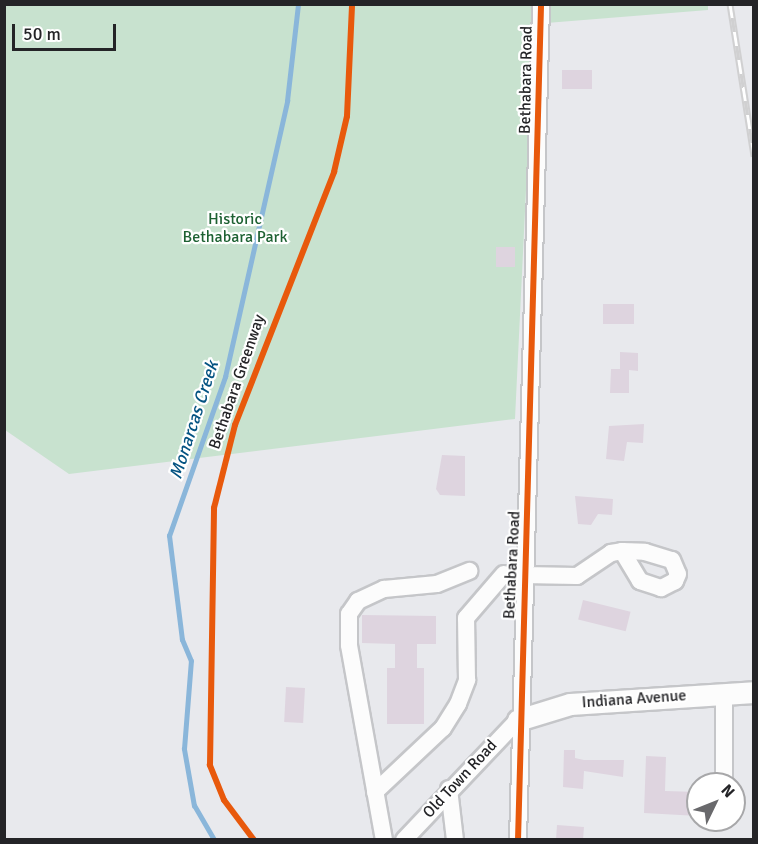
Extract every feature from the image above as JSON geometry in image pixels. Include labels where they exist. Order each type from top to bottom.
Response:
[{"type":"main road","name":"Indiana Avenue","points":[[518,720],[570,704],[753,692]]},
{"type":"street","name":"Bethabara Road","points":[[518,840],[518,720],[523,575],[532,470],[541,4]]},
{"type":"street","points":[[523,575],[577,576],[622,551]]},
{"type":"street","points":[[384,840],[349,645],[350,614],[358,601],[384,589],[437,584],[469,571]]},
{"type":"street","points":[[375,792],[443,728],[458,704],[467,680],[466,618],[504,574]]},
{"type":"street","points":[[724,694],[724,772]]},
{"type":"street","name":"Old Town Road","points":[[404,840],[449,789],[518,720]]},
{"type":"street","points":[[449,789],[455,840]]},
{"type":"green space","name":"Historic Bethabara Park","points":[[4,5],[708,5],[708,10],[534,24],[515,419],[69,474],[5,430]]},
{"type":"building","points":[[562,70],[592,70],[592,89],[562,89]]},
{"type":"building","points":[[496,247],[515,247],[515,267],[496,267]]},
{"type":"building","points":[[603,304],[634,304],[634,324],[603,324]]},
{"type":"building","points":[[620,352],[638,353],[638,371],[629,370],[629,393],[610,393],[611,369],[620,369]]},
{"type":"building","points":[[644,424],[643,443],[627,442],[624,461],[606,459],[609,426]]},
{"type":"building","points":[[442,455],[465,456],[465,496],[440,495],[436,489]]},
{"type":"building","points":[[575,496],[613,499],[612,515],[598,514],[591,525],[578,524]]},
{"type":"building","points":[[583,600],[631,612],[626,631],[578,619]]},
{"type":"building","points":[[362,615],[436,616],[436,644],[417,644],[417,668],[424,668],[424,724],[387,724],[387,668],[395,668],[395,644],[362,643]]},
{"type":"building","points":[[286,687],[305,688],[303,723],[284,722]]},
{"type":"building","points":[[564,750],[575,750],[575,758],[584,760],[624,760],[623,777],[584,771],[583,789],[563,787]]},
{"type":"building","points":[[646,756],[666,757],[665,791],[686,792],[686,815],[644,813]]},
{"type":"building","points":[[557,825],[584,827],[583,840],[556,840]]},
{"type":"waterway","name":"Monarcas Creek","points":[[214,840],[194,806],[184,749],[191,661],[182,640],[169,536],[225,377],[287,101],[298,4]]},
{"type":"railway","points":[[730,4],[754,156]]},
{"type":"cycle path","name":"Bethabara Greenway","points":[[254,840],[224,800],[210,765],[214,508],[235,425],[334,172],[347,116],[352,4]]},
{"type":"cycle path","points":[[518,840],[541,4]]}]
